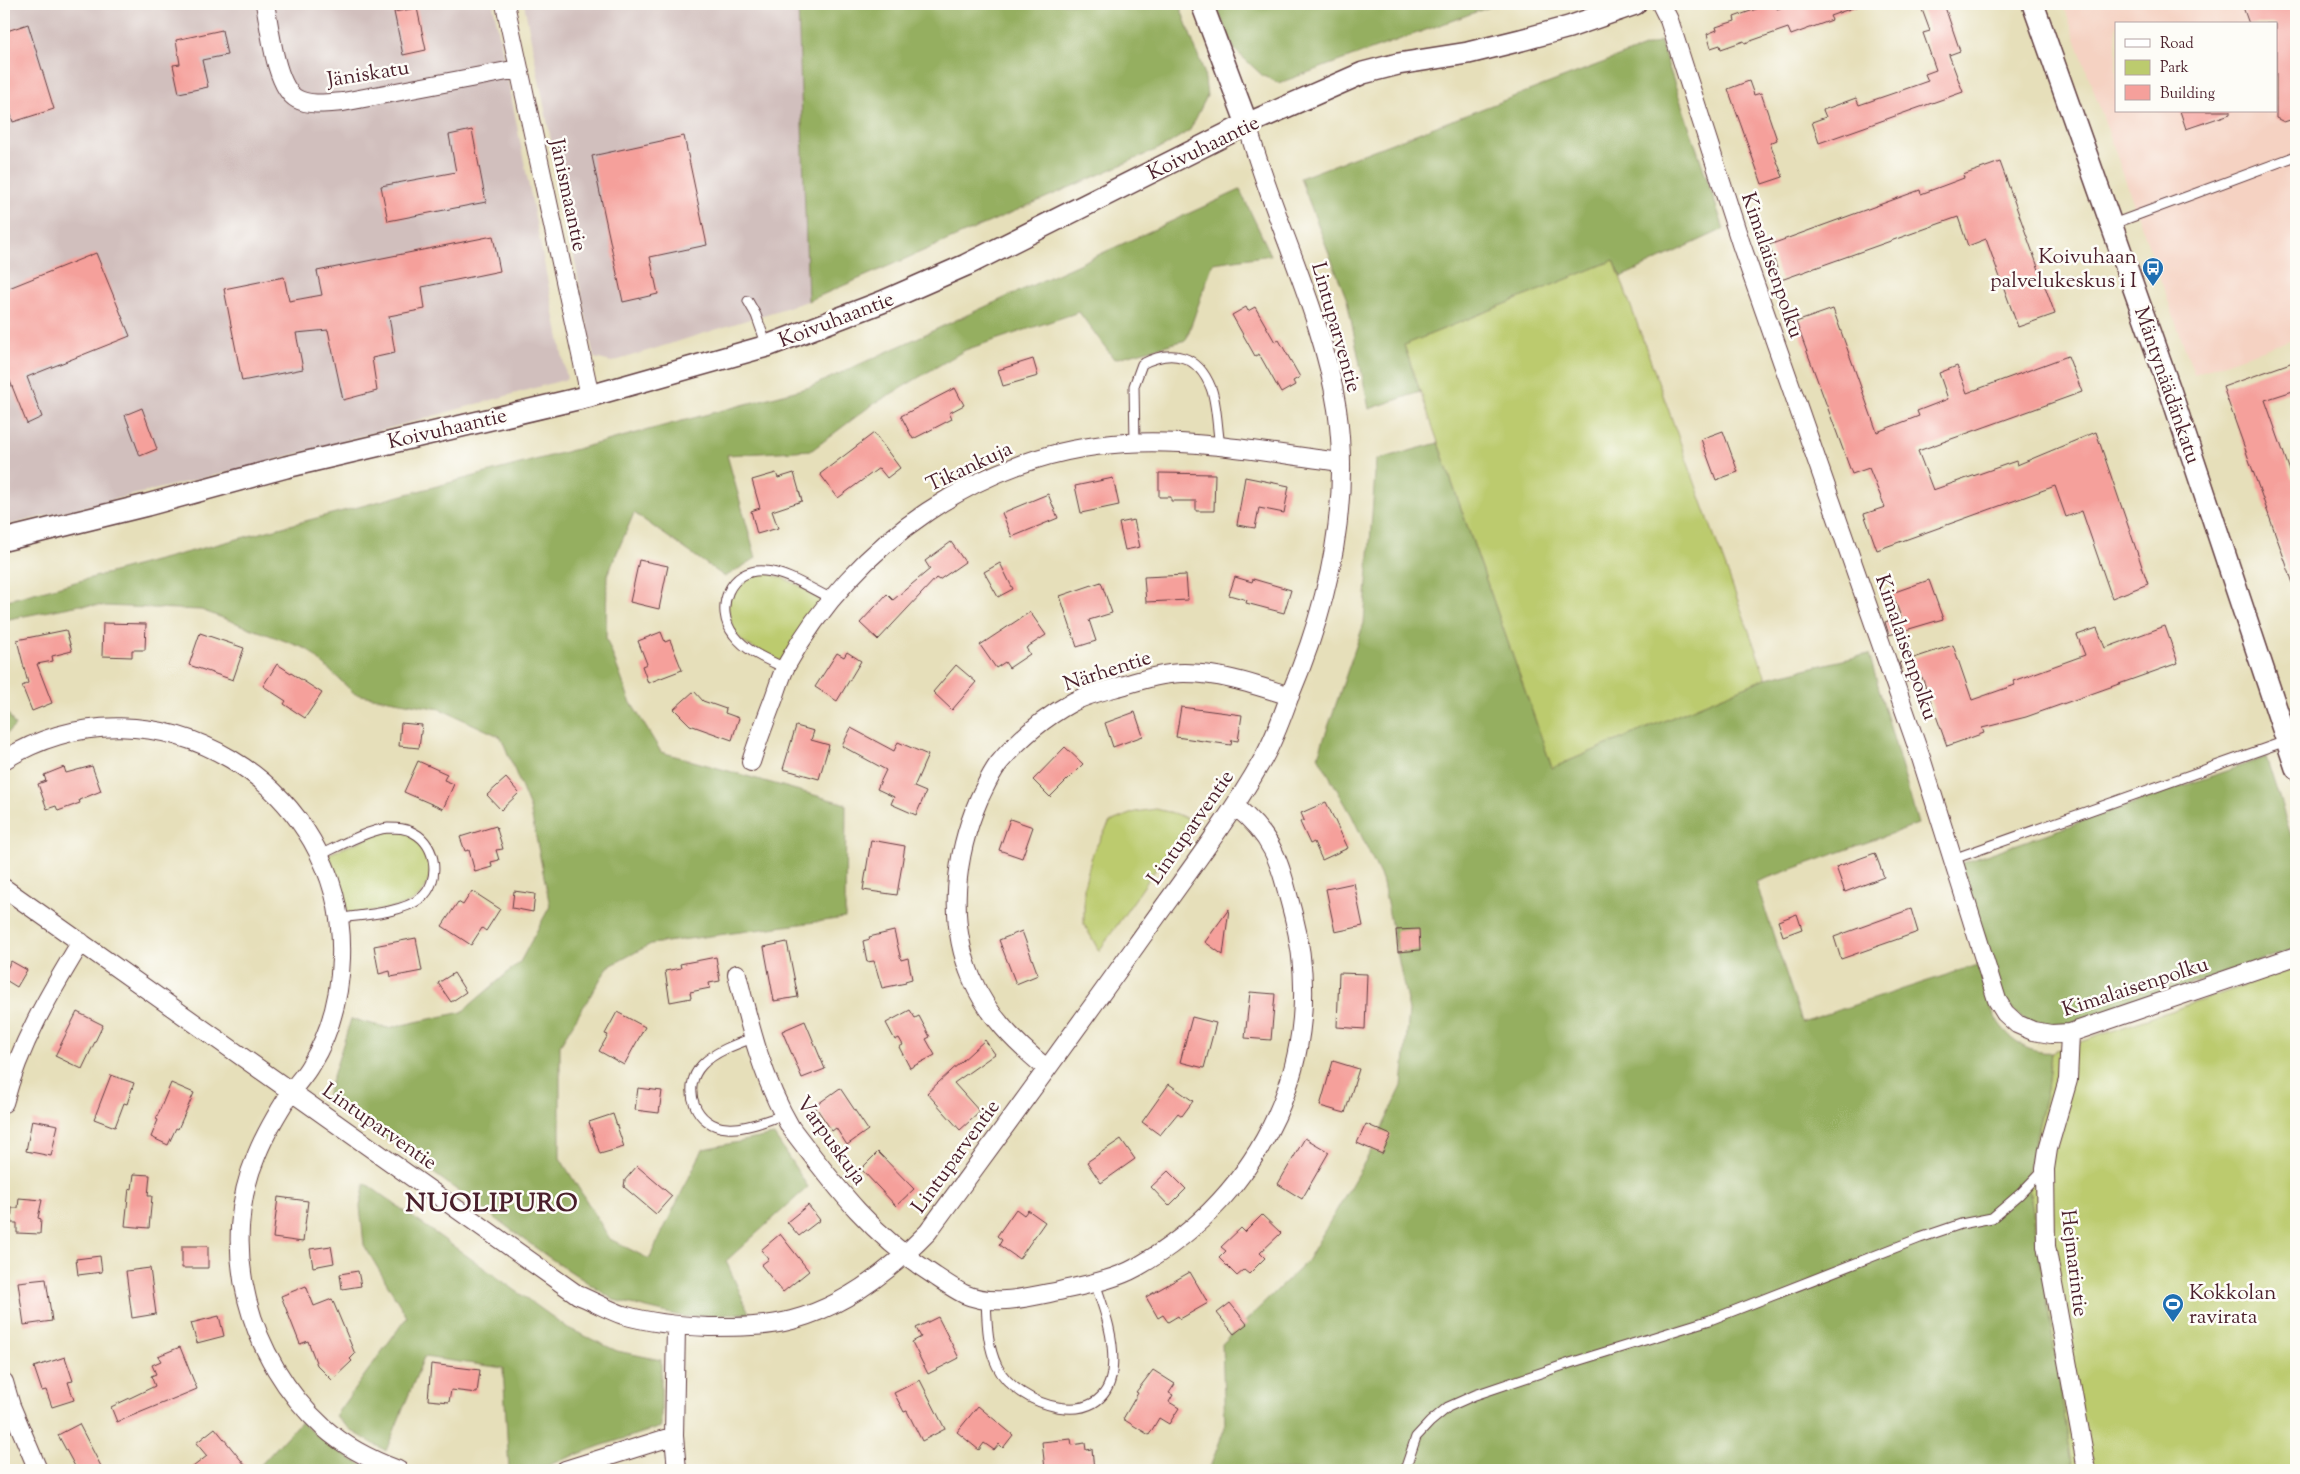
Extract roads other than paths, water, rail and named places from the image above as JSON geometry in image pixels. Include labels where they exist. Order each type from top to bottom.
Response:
[{"type":"street","name":"Jäniskatu","points":[[265,4],[283,84],[297,99],[323,104],[343,102],[518,69]]},
{"type":"street","name":"Jänismaantie","points":[[505,4],[590,396]]},
{"type":"street","points":[[1202,4],[1247,124]]},
{"type":"street","name":"Koivuhaantie","points":[[4,540],[147,506],[286,467],[590,396],[767,346],[882,302],[966,265],[1247,124],[1362,73],[1398,64],[1468,53],[1521,40],[1570,27],[1634,4]]},
{"type":"street","name":"Kimalaisenpolku","points":[[1661,4],[1669,20],[1741,244],[1921,758],[1997,1000],[2005,1013],[2017,1024],[2033,1031],[2051,1034],[2070,1033],[2296,956]]},
{"type":"street","name":"Mäntynäädänkatu","points":[[2033,4],[2113,224],[2296,768]]},
{"type":"street","name":"Lintuparventie","points":[[4,888],[578,1295],[623,1314],[676,1326],[748,1327],[793,1320],[839,1301],[880,1275],[905,1256],[928,1232],[1097,1000],[1235,806],[1265,756],[1281,722],[1314,637],[1335,551],[1340,462],[1337,410],[1320,333],[1259,167],[1247,124]]},
{"type":"street","name":"Tikankuja","points":[[750,762],[785,668],[800,642],[832,598],[882,546],[928,509],[955,494],[1013,468],[1040,460],[1098,447],[1135,443],[1181,442],[1220,445],[1340,462]]},
{"type":"street","name":"Närhentie","points":[[1046,1068],[1012,1037],[991,1012],[972,979],[961,946],[957,914],[958,872],[964,842],[984,788],[998,764],[1043,721],[1073,702],[1100,692],[1160,675],[1183,673],[1225,676],[1290,696]]},
{"type":"street","points":[[4,760],[39,742],[67,734],[96,729],[124,728],[183,737],[210,747],[260,778],[282,798],[300,820],[320,854],[336,899],[340,918],[342,958],[339,986],[324,1042],[309,1068],[292,1091],[257,1152],[246,1185],[240,1213],[241,1263],[251,1314],[265,1349],[282,1378],[305,1408],[324,1428],[344,1443],[377,1462],[398,1470]]},
{"type":"street","points":[[986,1299],[1008,1300],[1033,1296],[1095,1283],[1136,1268],[1204,1219],[1232,1189],[1256,1154],[1277,1116],[1301,1039],[1304,1004],[1302,961],[1296,927],[1281,869],[1272,846],[1256,822],[1235,806]]},
{"type":"street","points":[[4,1103],[29,1035],[56,983],[81,942]]},
{"type":"street","name":"Varpuskuja","points":[[737,974],[753,1038],[774,1098],[791,1128],[846,1199],[881,1236],[905,1256],[962,1293],[986,1299]]},
{"type":"street","name":"Hejmarintie","points":[[2070,1033],[2068,1080],[2044,1169],[2046,1246],[2087,1470]]},
{"type":"street","points":[[676,1326],[674,1436],[677,1470]]},
{"type":"street","points":[[4,1382],[14,1413],[38,1470]]},
{"type":"street","points":[[566,1470],[674,1436]]},
{"type":"lane","points":[[2113,224],[2296,156]]},
{"type":"lane","points":[[748,301],[756,315],[767,346]]},
{"type":"lane","points":[[1135,443],[1134,386],[1142,364],[1158,356],[1180,356],[1196,363],[1211,388],[1220,445]]},
{"type":"lane","points":[[785,668],[753,653],[732,634],[725,620],[724,606],[728,591],[734,580],[748,573],[764,570],[779,574],[832,598]]},
{"type":"lane","points":[[1953,859],[2286,741]]},
{"type":"lane","points":[[320,854],[373,832],[386,828],[402,828],[415,833],[432,854],[435,870],[432,884],[423,897],[412,905],[372,914],[340,918]]},
{"type":"lane","points":[[753,1038],[721,1052],[700,1067],[692,1088],[693,1105],[705,1121],[727,1128],[756,1124],[784,1115]]},
{"type":"lane","points":[[1404,1470],[1416,1437],[1448,1407],[1475,1395],[1570,1363],[1710,1320],[1920,1238],[1961,1224],[1992,1218],[2020,1194],[2044,1169]]},
{"type":"lane","points":[[986,1299],[988,1335],[998,1369],[1010,1382],[1032,1399],[1061,1409],[1076,1409],[1088,1405],[1100,1396],[1108,1386],[1112,1373],[1110,1331],[1095,1283]]},
{"type":"place","name":"Koivuhaan palvelukeskus i I","points":[[2153,287]]},
{"type":"place","name":"Kokkolan ravirata","points":[[2173,1323]]},
{"type":"district","name":"NUOLIPURO","points":[[492,1202]]}]
